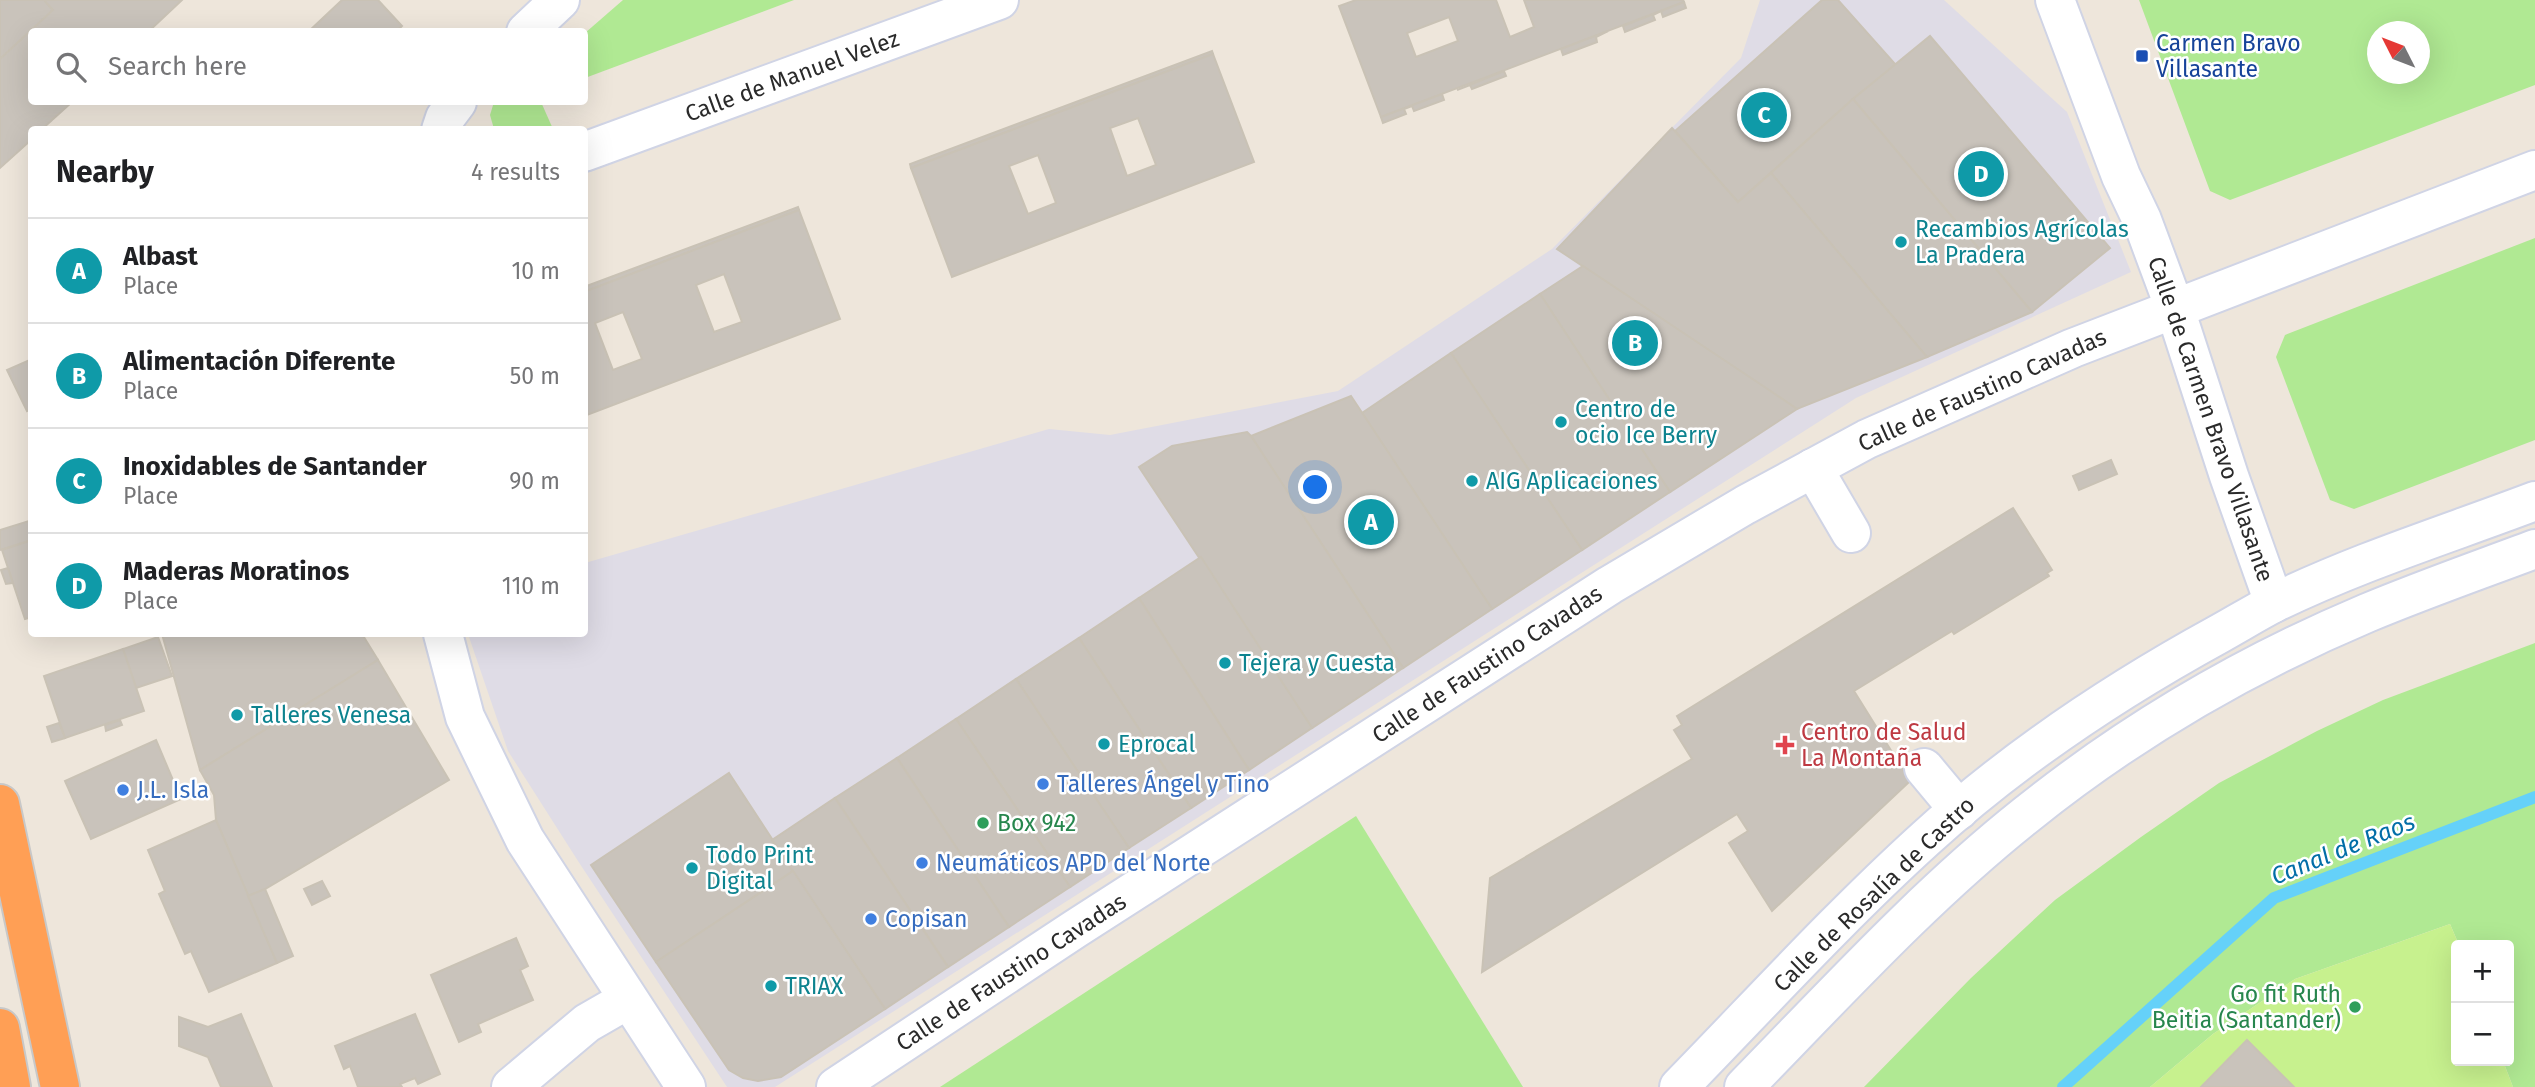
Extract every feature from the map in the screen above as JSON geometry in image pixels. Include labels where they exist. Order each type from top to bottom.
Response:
[{"type":"highway","points":[[0,804],[60,1087]]},
{"type":"highway","points":[[0,1028],[11,1087]]},
{"type":"street","points":[[530,28],[561,0]]},
{"type":"street","name":"Calle de Manuel Velez","points":[[588,151],[999,0]]},
{"type":"street","name":"Calle de Carmen Bravo Villasante","points":[[2055,0],[2121,176],[2142,220],[2175,309],[2229,476],[2274,603]]},
{"type":"street","points":[[442,126],[455,105]]},
{"type":"street","name":"Calle de Faustino Cavadas","points":[[835,1087],[1610,585],[1813,468],[1867,439],[2073,348],[2535,170]]},
{"type":"street","points":[[1813,468],[1851,533]]},
{"type":"street","name":"Calle de Rosalía de Castro","points":[[1679,1087],[1853,908],[1959,810],[2025,756],[2088,712],[2141,678],[2274,603],[2535,501]]},
{"type":"street","name":"Calle de Rosalía de Castro","points":[[1744,1087],[1873,956],[1972,861],[2026,815],[2113,751],[2237,677],[2365,614],[2535,549]]},
{"type":"street","points":[[444,637],[465,717],[525,840],[686,1087]]},
{"type":"street","points":[[1924,768],[1959,810]]},
{"type":"street","points":[[511,1087],[587,1023],[628,1000]]},
{"type":"shaded area","points":[[1760,0],[1944,0],[2067,112],[2131,272],[1856,398],[775,1087],[727,1087],[508,751],[469,637],[588,637],[588,562],[1049,429],[1110,435],[1338,391],[1552,249],[1741,58]]},
{"type":"green space","points":[[623,0],[794,0],[588,77],[588,30]]},
{"type":"green space","points":[[2139,0],[2535,0],[2535,85],[2230,200],[2210,191]]},
{"type":"green space","points":[[493,105],[542,105],[552,126],[493,126],[490,115]]},
{"type":"green space","points":[[2535,238],[2535,440],[2354,509],[2330,500],[2276,357],[2285,335]]},
{"type":"green space","points":[[2535,643],[2535,1087],[2513,1087],[2505,1066],[2514,1066],[2514,940],[2457,940],[2450,924],[2295,979],[2213,1034],[2150,1087],[1864,1087],[1971,978],[2055,900],[2219,783],[2317,731],[2383,700]]},
{"type":"green space","points":[[1356,816],[1523,1087],[940,1087]]},
{"type":"green space","name":"Go fit Ruth Beitia (Santander)","points":[[2450,924],[2457,940],[2451,940],[2451,1066],[2505,1066],[2513,1087],[2150,1087],[2213,1034],[2295,979]]},
{"type":"building","points":[[0,0],[44,0],[53,10],[34,28],[28,28],[28,33],[0,59]]},
{"type":"building","points":[[44,0],[182,0],[152,28],[34,28],[53,10]]},
{"type":"building","points":[[342,0],[378,0],[402,26],[400,28],[312,28]]},
{"type":"building","points":[[1356,0],[1496,0],[1510,37],[1534,27],[1524,0],[1684,2],[1381,117],[1339,6]],"holes":[[[1449,17],[1458,41],[1416,57],[1407,33]]]},
{"type":"building","points":[[1822,0],[1838,0],[1896,65],[1853,99],[1738,202],[1675,131]]},
{"type":"building","points":[[1684,2],[1686,8],[1663,17],[1661,11]]},
{"type":"building","points":[[1661,11],[1653,15],[1655,20],[1625,32],[1623,26]]},
{"type":"building","points":[[1608,31],[1596,37],[1597,42],[1563,55],[1561,49]]},
{"type":"building","points":[[28,33],[28,105],[69,105],[45,126],[28,126],[28,143],[0,168],[0,59]]},
{"type":"building","points":[[1930,36],[2110,248],[2032,312],[1853,99]]},
{"type":"building","points":[[1212,51],[1213,54],[911,168],[910,164]]},
{"type":"building","points":[[1213,54],[1254,162],[952,277],[911,168]],"holes":[[[1138,118],[1156,165],[1127,176],[1110,128]],[[1038,155],[1056,203],[1028,214],[1009,166]]]},
{"type":"building","points":[[1504,71],[1506,76],[1472,89],[1470,85],[1457,90]]},
{"type":"building","points":[[1442,94],[1444,100],[1414,111],[1412,106],[1404,109],[1406,114],[1383,123],[1381,117]]},
{"type":"building","name":"Recambios Agrícolas La Pradera","points":[[1853,99],[2032,312],[1927,357],[1771,173]]},
{"type":"building","points":[[1672,128],[1738,202],[1771,173],[1927,357],[1797,409],[1557,249]]},
{"type":"building","points":[[798,207],[799,210],[588,290],[588,286]]},
{"type":"building","points":[[799,210],[840,319],[588,414],[588,290]],"holes":[[[724,274],[742,322],[714,332],[696,285]],[[623,312],[642,359],[613,370],[595,323]]]},
{"type":"building","points":[[1583,266],[1797,409],[1670,492],[1540,294]]},
{"type":"building","name":"Centro de ocio Ice Berry","points":[[1540,294],[1670,492],[1582,550],[1451,353]]},
{"type":"building","name":"AIG Aplicaciones","points":[[1451,353],[1582,550],[1492,609],[1362,413]]},
{"type":"building","points":[[28,361],[27,411],[7,370]]},
{"type":"building","points":[[1351,396],[1492,609],[1403,668],[1251,436]]},
{"type":"building","points":[[1247,432],[1403,668],[1312,728],[1139,467],[1172,446]]},
{"type":"building","points":[[2111,460],[2117,474],[2079,490],[2073,476]]},
{"type":"building","name":"Centro de Salud La Montaña","points":[[2013,508],[2052,570],[2047,573],[2049,576],[1854,691],[1910,781],[1772,911],[1729,843],[1748,831],[1737,814],[1482,972],[1490,878],[1692,759],[1674,730],[1682,725],[1677,716]]},
{"type":"building","points":[[28,521],[28,541],[0,550],[0,530]]},
{"type":"building","points":[[28,541],[28,618],[25,619],[2,550]]},
{"type":"building","name":"Tejera y Cuesta","points":[[1201,557],[1312,728],[1249,770],[1139,598]]},
{"type":"building","points":[[8,568],[13,583],[6,584],[1,570]]},
{"type":"building","points":[[1139,598],[1249,770],[1191,808],[1079,638]]},
{"type":"building","points":[[158,637],[172,676],[136,688],[123,649]]},
{"type":"building","name":"Talleres Venesa","points":[[163,637],[364,637],[378,660],[200,770]]},
{"type":"building","name":"Eprocal","points":[[1079,638],[1191,808],[1129,848],[1016,679]]},
{"type":"building","points":[[123,649],[144,711],[65,738],[44,676]]},
{"type":"building","points":[[378,660],[449,780],[265,889],[248,896],[216,820],[214,795],[200,770]]},
{"type":"building","name":"Talleres Ángel y Tino","points":[[1016,679],[1129,848],[1070,887],[956,719]]},
{"type":"building","name":"Box 942","points":[[956,719],[1070,887],[1009,927],[897,758]]},
{"type":"building","points":[[120,720],[122,725],[106,731],[105,725]]},
{"type":"building","points":[[59,723],[65,738],[52,742],[47,727]]},
{"type":"building","name":"J.L. Isla","points":[[156,740],[181,799],[91,839],[65,781]]},
{"type":"building","name":"Neumáticos APD del Norte","points":[[897,758],[1009,927],[948,967],[835,798]]},
{"type":"building","name":"Todo Print Digital","points":[[729,773],[793,871],[656,962],[591,865]]},
{"type":"building","name":"Copisan","points":[[835,798],[948,967],[885,1009],[772,840]]},
{"type":"building","points":[[216,820],[277,963],[209,992],[191,951],[185,954],[159,894],[165,891],[148,850]]},
{"type":"building","name":"TRIAX","points":[[793,871],[885,1009],[781,1077],[758,1081],[743,1078],[729,1070],[656,962]]},
{"type":"building","points":[[322,881],[330,896],[312,905],[304,889]]},
{"type":"building","points":[[265,889],[293,956],[277,963],[248,896]]},
{"type":"building","points":[[516,938],[528,966],[520,970],[533,1000],[478,1024],[481,1032],[459,1042],[431,975]]},
{"type":"building","points":[[241,1014],[272,1087],[221,1087],[208,1057],[179,1046],[179,1017],[208,1027]]},
{"type":"building","points":[[415,1014],[440,1074],[418,1084],[415,1078],[400,1084],[402,1087],[358,1087],[350,1066],[344,1069],[335,1046]]},
{"type":"building","points":[[2247,1040],[2294,1087],[2201,1087]]},
{"type":"waterway","name":"Canal de Raos","points":[[2063,1087],[2274,898],[2535,797]]},
{"type":"place","name":"Carmen Bravo Villasante","points":[[2142,56]]},
{"type":"place","name":"Inoxidables de Santander","points":[[1764,115]]},
{"type":"place","name":"Maderas Moratinos","points":[[1981,174]]},
{"type":"place","name":"Recambios Agrícolas La Pradera","points":[[1901,242]]},
{"type":"place","name":"Alimentación Diferente","points":[[1635,343]]},
{"type":"place","name":"Centro de ocio Ice Berry","points":[[1561,422]]},
{"type":"place","name":"AIG Aplicaciones","points":[[1472,481]]},
{"type":"place","name":"Albast","points":[[1371,522]]},
{"type":"place","name":"Tejera y Cuesta","points":[[1225,663]]},
{"type":"place","name":"Talleres Venesa","points":[[237,715]]},
{"type":"place","name":"Eprocal","points":[[1104,744]]},
{"type":"place","name":"Centro de Salud La Montaña","points":[[1785,745]]},
{"type":"place","name":"Talleres Ángel y Tino","points":[[1043,784]]},
{"type":"place","name":"J.L. Isla","points":[[123,790]]},
{"type":"place","name":"Box 942","points":[[983,823]]},
{"type":"place","name":"Neumáticos APD del Norte","points":[[922,863]]},
{"type":"place","name":"Todo Print Digital","points":[[692,868]]},
{"type":"place","name":"Copisan","points":[[871,919]]},
{"type":"place","name":"TRIAX","points":[[771,986]]},
{"type":"place","name":"Go fit Ruth Beitia (Santander)","points":[[2355,1007]]}]
